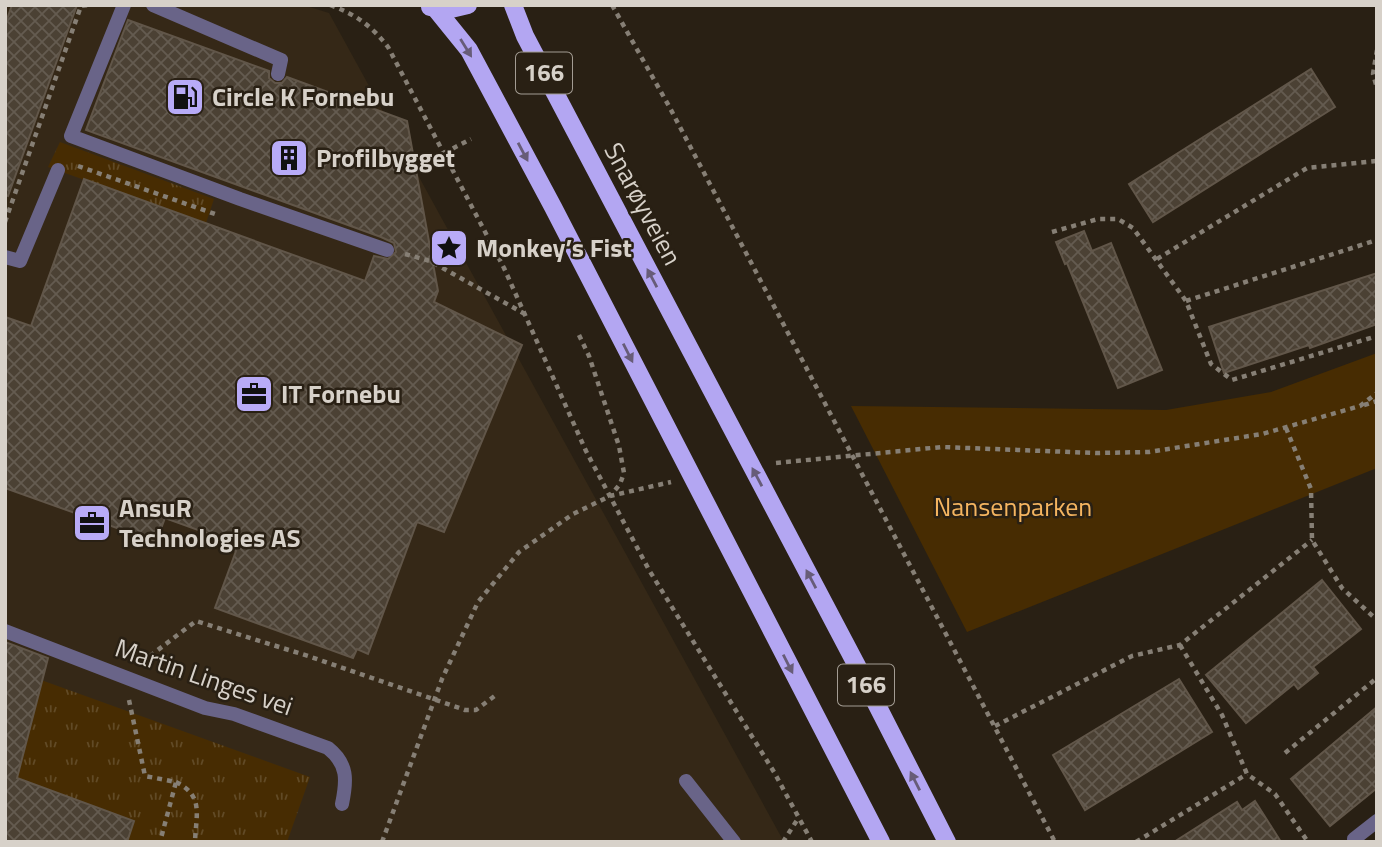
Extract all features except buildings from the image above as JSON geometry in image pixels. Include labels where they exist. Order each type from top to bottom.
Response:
[{"type":"main road","name":"166","points":[[429,7],[452,9],[468,5]]},
{"type":"main road","name":"Snarøyveien","points":[[513,5],[525,36],[947,842]]},
{"type":"main road","name":"166","points":[[429,7],[456,32],[477,65],[881,842]]},
{"type":"street","points":[[124,5],[71,136],[242,193],[387,250]]},
{"type":"street","points":[[153,5],[281,60],[278,74]]},
{"type":"street","points":[[5,257],[20,261],[58,170]]},
{"type":"street","name":"Martin Linges vei","points":[[5,631],[205,708],[234,714],[328,748],[338,756],[345,769],[346,784],[342,804]]},
{"type":"street","points":[[686,781],[734,842]]},
{"type":"street","points":[[1354,839],[1377,821]]},
{"type":"path","points":[[5,222],[81,6],[90,5]]},
{"type":"path","points":[[330,5],[362,20],[377,33],[398,66],[526,315],[586,451],[610,496],[674,614],[753,738],[812,842]]},
{"type":"path","points":[[612,5],[670,108],[1055,842]]},
{"type":"path","points":[[1377,50],[1373,74],[1377,88]]},
{"type":"path","points":[[444,153],[471,139]]},
{"type":"path","points":[[1157,258],[1307,168],[1377,161]]},
{"type":"path","points":[[1052,232],[1098,219],[1118,219],[1133,228],[1186,301],[1211,364],[1232,380],[1377,336]]},
{"type":"path","points":[[1186,301],[1377,240]]},
{"type":"path","points":[[387,250],[430,261],[526,315]]},
{"type":"path","points":[[579,335],[589,356],[619,446],[624,473],[620,484],[610,496]]},
{"type":"path","points":[[1360,406],[1377,393]]},
{"type":"path","points":[[767,464],[942,447],[1096,453],[1149,452],[1262,435],[1377,401]]},
{"type":"path","points":[[1286,428],[1311,489],[1312,540],[1342,588],[1377,620]]},
{"type":"path","points":[[382,842],[442,679],[478,602],[519,552],[573,514],[610,496],[672,482]]},
{"type":"path","points":[[995,726],[1132,656],[1180,645],[1312,540]]},
{"type":"path","points":[[195,842],[196,800],[190,789],[176,782],[145,776],[124,677],[196,621],[465,710],[476,710],[496,695]]},
{"type":"path","points":[[1180,645],[1223,715],[1247,774],[1275,794],[1308,842]]},
{"type":"path","points":[[1284,753],[1377,678]]},
{"type":"path","points":[[1136,842],[1247,774]]},
{"type":"path","points":[[160,842],[176,782]]},
{"type":"path","points":[[783,842],[799,817]]},
{"type":"shaded area","points":[[5,5],[303,5],[329,13],[784,842],[5,842]]},
{"type":"green space","points":[[60,142],[214,199],[206,223],[48,167]]},
{"type":"green space","name":"Nansenparken","points":[[1377,353],[1377,468],[967,632],[851,406],[1166,410],[1271,392]]},
{"type":"green space","points":[[5,667],[310,777],[287,842],[5,842]]},
{"type":"place","name":"Circle K Fornebu","points":[[185,97]]},
{"type":"place","name":"Profilbygget","points":[[289,158]]},
{"type":"place","name":"Monkey’s Fist","points":[[449,248]]},
{"type":"place","name":"IT Fornebu","points":[[254,394]]},
{"type":"place","name":"AnsuR Technologies AS","points":[[92,523]]}]
